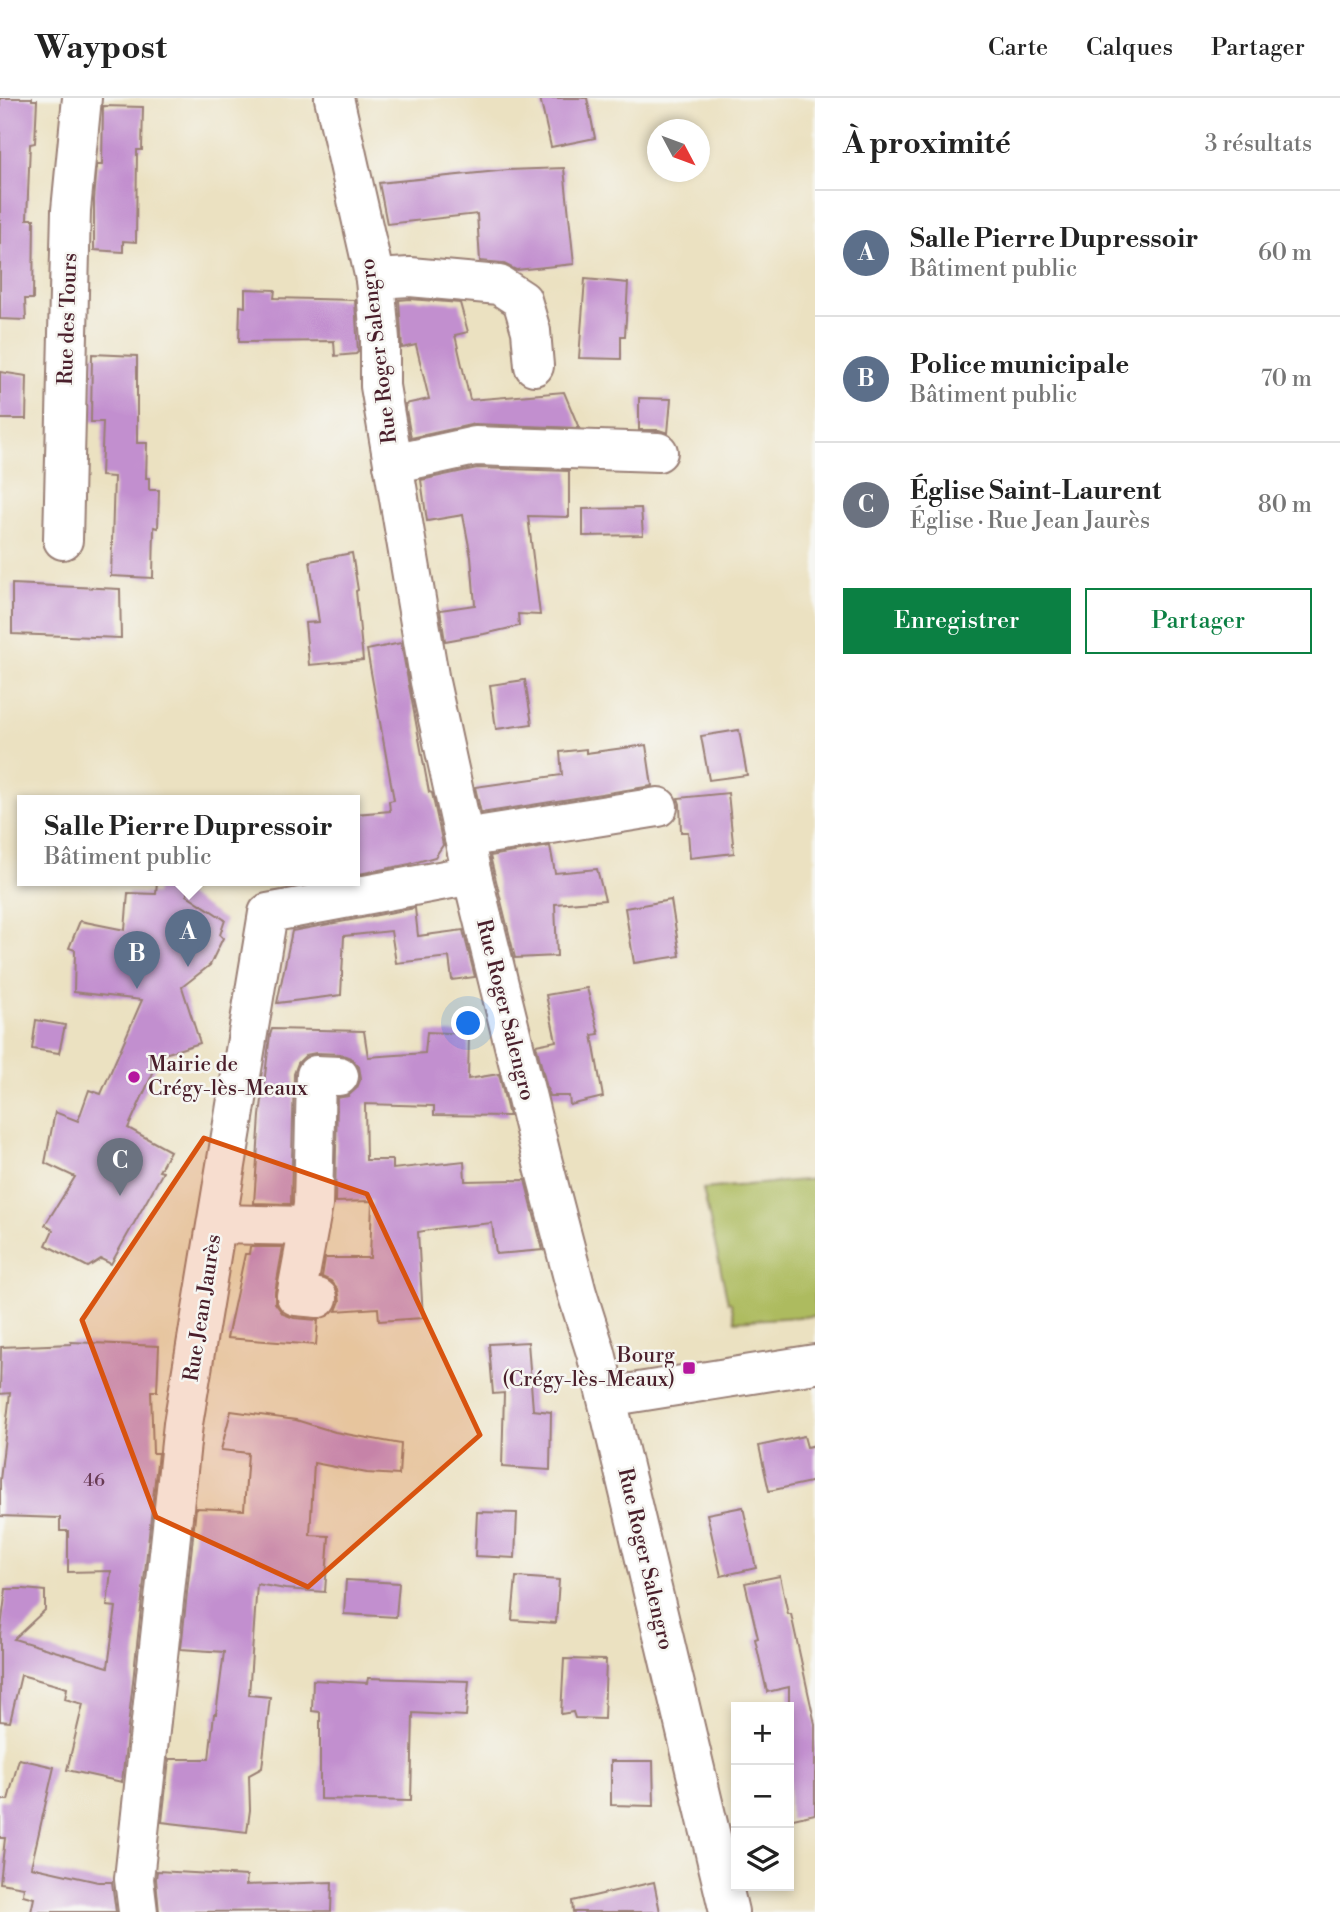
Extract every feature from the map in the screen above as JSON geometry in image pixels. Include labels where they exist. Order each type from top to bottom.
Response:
[{"type":"street","name":"Rue des Tours","points":[[63,540],[71,210],[82,98]]},
{"type":"street","name":"Rue Roger Salengro","points":[[334,98],[375,279],[380,339],[380,387],[430,682],[472,875],[543,1163],[607,1397],[729,1912]]},
{"type":"street","points":[[375,279],[410,277],[499,285],[522,300],[531,331],[534,366]]},
{"type":"street","points":[[393,464],[475,446],[658,452]]},
{"type":"street","points":[[464,838],[658,807]]},
{"type":"street","name":"Rue Jean Jaurès","points":[[138,1912],[134,1879],[183,1424],[268,914],[472,875]]},
{"type":"street","points":[[318,1297],[296,1296],[313,1205],[316,1075],[339,1076]]},
{"type":"street","points":[[216,1224],[309,1226]]},
{"type":"street","points":[[607,1397],[815,1364]]},
{"type":"highlighted area","points":[[204,1138],[367,1194],[480,1435],[308,1587],[156,1517],[82,1320]]},
{"type":"green space","points":[[815,1179],[815,1316],[735,1321],[731,1303],[727,1298],[703,1189]]},
{"type":"building","points":[[0,98],[37,100],[35,143],[30,144],[27,219],[34,219],[33,299],[25,299],[26,320],[0,319]]},
{"type":"building","points":[[540,98],[587,98],[595,138],[551,147]]},
{"type":"building","points":[[103,106],[143,107],[142,150],[137,150],[136,242],[123,241],[123,252],[94,250],[94,200],[97,165],[102,165]]},
{"type":"building","points":[[564,168],[574,264],[516,270],[502,263],[480,261],[477,214],[387,224],[379,183],[508,170]]},
{"type":"building","points":[[585,279],[628,283],[625,336],[621,336],[621,359],[579,358]]},
{"type":"building","points":[[245,289],[275,290],[274,298],[355,300],[358,352],[335,356],[334,341],[239,342],[240,306],[245,307]]},
{"type":"building","points":[[399,300],[460,303],[468,332],[455,335],[470,400],[564,392],[579,428],[475,424],[411,438],[405,404],[429,399],[416,345],[402,348]]},
{"type":"building","points":[[92,354],[137,356],[137,443],[147,443],[146,478],[149,478],[149,490],[159,490],[158,528],[154,527],[153,578],[111,576],[114,477],[101,476],[103,422],[91,422]]},
{"type":"building","points":[[0,372],[27,376],[26,419],[0,419]]},
{"type":"building","points":[[639,398],[671,399],[668,433],[639,430]]},
{"type":"building","points":[[477,468],[569,471],[569,517],[528,516],[540,615],[518,614],[519,626],[445,641],[440,610],[475,605],[471,557],[463,515],[427,521],[421,480]]},
{"type":"building","points":[[641,508],[643,535],[583,536],[583,509]]},
{"type":"building","points":[[352,553],[358,590],[363,660],[309,665],[305,623],[319,622],[310,561]]},
{"type":"building","points":[[12,584],[120,589],[121,638],[12,634]]},
{"type":"building","points":[[401,643],[429,792],[432,793],[443,845],[435,857],[360,874],[360,814],[390,811],[389,801],[394,800],[367,650]]},
{"type":"building","points":[[525,680],[532,724],[496,729],[490,685]]},
{"type":"building","points":[[739,730],[747,775],[709,780],[701,736]]},
{"type":"building","points":[[646,745],[652,786],[481,813],[475,787],[562,775],[560,752],[586,749],[586,753]]},
{"type":"building","points":[[728,793],[734,853],[690,858],[688,832],[681,832],[678,798]]},
{"type":"building","points":[[550,846],[555,873],[597,869],[605,900],[555,904],[557,956],[515,958],[490,856]]},
{"type":"building","points":[[157,886],[188,886],[187,895],[225,920],[220,935],[223,938],[210,965],[182,987],[200,1043],[161,1055],[128,1128],[170,1151],[159,1171],[163,1172],[111,1264],[101,1259],[88,1267],[46,1245],[53,1230],[45,1225],[75,1177],[45,1163],[55,1112],[78,1121],[89,1090],[101,1094],[142,1000],[74,992],[75,950],[69,948],[80,921],[125,930],[128,893],[156,894]]},
{"type":"building","points":[[671,900],[680,956],[634,963],[625,908]]},
{"type":"building","points":[[415,908],[418,936],[463,930],[475,977],[452,980],[449,957],[396,963],[391,931],[344,936],[341,995],[277,1003],[292,931]]},
{"type":"building","points":[[587,988],[599,1034],[592,1035],[603,1097],[570,1105],[569,1096],[549,1096],[536,1045],[556,1041],[546,995]]},
{"type":"building","points":[[36,1020],[65,1025],[59,1053],[32,1049]]},
{"type":"building","points":[[272,1029],[364,1031],[368,1057],[425,1053],[427,1032],[469,1034],[468,1079],[499,1074],[509,1116],[434,1115],[434,1106],[365,1104],[366,1160],[393,1160],[393,1169],[464,1161],[465,1181],[525,1180],[543,1250],[496,1254],[492,1223],[418,1232],[423,1318],[379,1321],[378,1308],[336,1311],[340,1301],[338,1289],[331,1281],[322,1277],[325,1258],[370,1258],[372,1201],[335,1202],[337,1098],[348,1096],[357,1088],[361,1078],[359,1067],[351,1058],[340,1054],[306,1055],[298,1063],[294,1074],[291,1204],[254,1203],[260,1116]]},
{"type":"building","points":[[250,1247],[283,1247],[275,1303],[283,1314],[318,1320],[316,1345],[227,1338],[245,1254],[249,1254]]},
{"type":"building","points":[[71,1342],[159,1346],[157,1391],[151,1391],[153,1453],[158,1453],[122,1782],[67,1770],[83,1704],[65,1699],[67,1688],[21,1675],[10,1722],[0,1721],[0,1635],[6,1589],[45,1591],[45,1610],[14,1639],[108,1667],[116,1607],[107,1606],[111,1571],[68,1572],[68,1531],[60,1531],[60,1518],[0,1516],[0,1480],[10,1393],[0,1394],[1,1347]]},
{"type":"building","points":[[528,1342],[533,1410],[551,1412],[550,1470],[502,1467],[504,1393],[493,1394],[489,1344]]},
{"type":"building","points":[[231,1411],[296,1420],[335,1432],[401,1444],[399,1475],[367,1473],[314,1463],[310,1535],[329,1536],[325,1592],[257,1584],[249,1695],[270,1697],[262,1768],[249,1775],[250,1810],[247,1832],[162,1822],[169,1759],[209,1759],[224,1652],[181,1649],[196,1508],[244,1510],[248,1453],[221,1450]]},
{"type":"building","points":[[804,1436],[807,1447],[815,1445],[815,1481],[769,1491],[759,1446]]},
{"type":"building","points":[[743,1507],[756,1568],[721,1576],[707,1514]]},
{"type":"building","points":[[477,1512],[517,1513],[515,1558],[475,1556]]},
{"type":"building","points":[[780,1576],[815,1724],[815,1814],[794,1819],[794,1702],[789,1702],[789,1687],[767,1692],[745,1583]]},
{"type":"building","points":[[516,1577],[559,1580],[556,1623],[512,1620]]},
{"type":"building","points":[[346,1580],[399,1583],[396,1617],[344,1614]]},
{"type":"building","points":[[564,1659],[606,1660],[604,1719],[575,1718],[573,1712],[561,1714]]},
{"type":"building","points":[[368,1678],[469,1681],[466,1716],[413,1713],[411,1801],[320,1799],[320,1712],[312,1711],[313,1680],[367,1683]]},
{"type":"building","points":[[19,1759],[54,1767],[31,1867],[98,1882],[112,1882],[116,1912],[31,1912],[34,1898],[23,1895],[24,1887],[0,1883],[5,1838],[0,1838],[0,1800],[8,1800]]},
{"type":"building","points":[[611,1761],[653,1761],[654,1806],[611,1805]]},
{"type":"building","points":[[157,1871],[247,1876],[246,1885],[332,1882],[331,1911],[159,1912]]},
{"type":"building","points":[[654,1882],[660,1912],[573,1912],[572,1901]]},
{"type":"place","name":"Salle Pierre Dupressoir","points":[[188,967]]},
{"type":"place","name":"Police municipale","points":[[137,989]]},
{"type":"place","name":"Mairie de Crégy-lès-Meaux","points":[[134,1077]]},
{"type":"place","name":"Église Saint-Laurent","points":[[120,1196]]},
{"type":"place","name":"Bourg (Crégy-lès-Meaux)","points":[[689,1368]]}]
